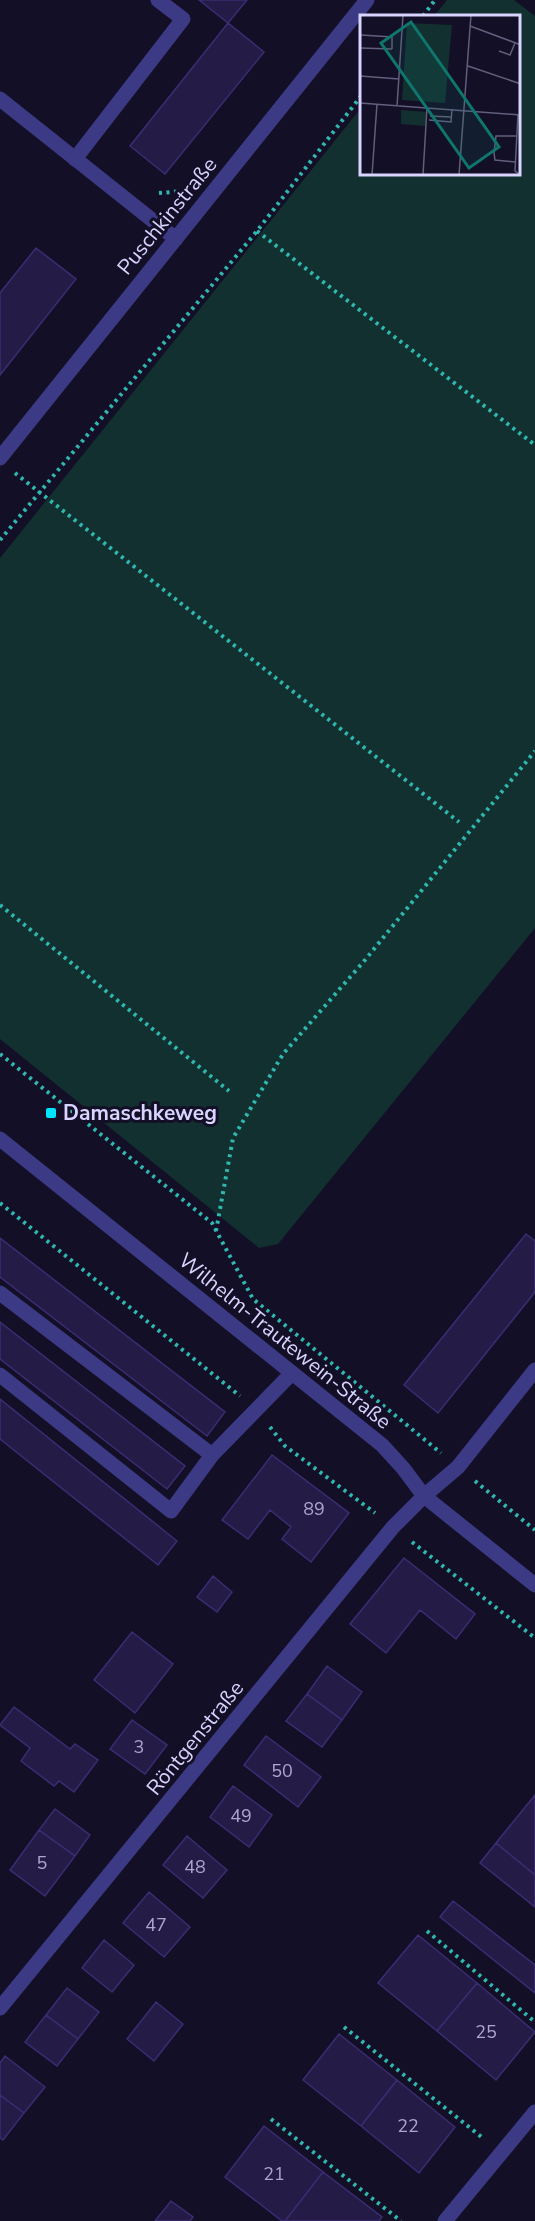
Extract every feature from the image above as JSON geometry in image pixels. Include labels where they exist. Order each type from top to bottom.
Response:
[{"type":"street","points":[[75,159],[183,19],[158,0]]},
{"type":"street","name":"Puschkinstraße","points":[[4,463],[176,239],[367,0]]},
{"type":"street","points":[[0,99],[176,239]]},
{"type":"street","name":"Wilhelm-Trautewein-Straße","points":[[3,1147],[382,1445],[424,1496],[535,1585]]},
{"type":"street","points":[[0,1293],[212,1455]]},
{"type":"street","points":[[424,1496],[458,1467],[535,1370]]},
{"type":"street","points":[[0,1375],[171,1511],[212,1455],[292,1373]]},
{"type":"street","name":"Röntgenstraße","points":[[0,2008],[393,1527],[424,1496]]},
{"type":"street","points":[[446,2221],[535,2112]]},
{"type":"path","points":[[424,15],[435,0]]},
{"type":"path","points":[[0,540],[257,231],[360,97]]},
{"type":"path","points":[[154,191],[161,194],[185,190]]},
{"type":"path","points":[[257,231],[535,446]]},
{"type":"path","points":[[4,463],[459,822]]},
{"type":"path","points":[[216,1232],[233,1138],[283,1054],[365,960],[535,751]]},
{"type":"path","points":[[0,905],[229,1091]]},
{"type":"path","points":[[0,1053],[212,1223],[253,1299],[535,1530]]},
{"type":"path","points":[[0,1203],[257,1409]]},
{"type":"path","points":[[427,1931],[535,2022]]},
{"type":"path","points":[[344,2027],[501,2152]]},
{"type":"path","points":[[271,2119],[401,2221]]},
{"type":"green space","points":[[447,0],[514,0],[535,16],[535,928],[278,1244],[259,1248],[0,1039],[0,558],[360,109],[360,176],[520,176],[520,15],[435,15]]},
{"type":"building","points":[[199,0],[247,0],[228,23]]},
{"type":"building","points":[[228,23],[264,52],[165,174],[130,146]]},
{"type":"building","points":[[36,248],[76,279],[0,375],[0,293]]},
{"type":"building","points":[[526,1234],[535,1241],[535,1292],[438,1413],[404,1385]]},
{"type":"building","points":[[0,1238],[225,1412],[207,1436],[0,1277]]},
{"type":"building","points":[[0,1322],[185,1466],[167,1489],[0,1359]]},
{"type":"building","points":[[0,1399],[177,1541],[158,1565],[0,1439]]},
{"type":"building","points":[[272,1455],[349,1513],[311,1562],[282,1539],[291,1527],[270,1510],[248,1539],[222,1520]]},
{"type":"building","points":[[404,1558],[475,1614],[456,1639],[420,1610],[386,1653],[350,1624]]},
{"type":"building","points":[[213,1576],[232,1592],[217,1612],[197,1597]]},
{"type":"building","points":[[132,1632],[173,1664],[135,1713],[94,1680]]},
{"type":"building","points":[[327,1666],[362,1692],[342,1720],[307,1694]]},
{"type":"building","points":[[307,1694],[342,1720],[322,1747],[286,1721]]},
{"type":"building","points":[[14,1707],[70,1749],[75,1744],[98,1760],[74,1792],[59,1781],[54,1786],[21,1761],[30,1748],[0,1725]]},
{"type":"building","points":[[132,1720],[167,1745],[145,1774],[110,1749]]},
{"type":"building","points":[[266,1736],[321,1777],[298,1807],[244,1765]]},
{"type":"building","points":[[233,1786],[272,1815],[249,1847],[210,1817]]},
{"type":"building","points":[[535,1795],[535,1875],[496,1843]]},
{"type":"building","points":[[55,1809],[90,1835],[75,1856],[39,1830]]},
{"type":"building","points":[[39,1830],[75,1856],[45,1896],[10,1870]]},
{"type":"building","points":[[187,1836],[227,1870],[203,1898],[163,1865]]},
{"type":"building","points":[[496,1843],[535,1875],[535,1907],[480,1863]]},
{"type":"building","points":[[149,1892],[190,1927],[164,1957],[123,1923]]},
{"type":"building","points":[[453,1901],[535,1965],[535,1993],[440,1917]]},
{"type":"building","points":[[418,1935],[477,1983],[437,2031],[378,1983]]},
{"type":"building","points":[[104,1940],[134,1965],[112,1992],[82,1968]]},
{"type":"building","points":[[477,1983],[535,2032],[496,2080],[437,2031]]},
{"type":"building","points":[[67,1988],[99,2012],[78,2039],[46,2015]]},
{"type":"building","points":[[156,2002],[183,2024],[154,2061],[127,2039]]},
{"type":"building","points":[[46,2015],[78,2039],[57,2066],[25,2042]]},
{"type":"building","points":[[339,2034],[397,2080],[361,2126],[303,2080]]},
{"type":"building","points":[[5,2056],[45,2087],[24,2113],[0,2095],[0,2063]]},
{"type":"building","points":[[397,2080],[455,2127],[419,2173],[361,2126]]},
{"type":"building","points":[[0,2095],[24,2113],[3,2140],[0,2138]]},
{"type":"building","points":[[264,2126],[323,2172],[285,2221],[225,2177]]},
{"type":"building","points":[[323,2172],[382,2217],[379,2221],[285,2221]]},
{"type":"building","points":[[171,2201],[193,2217],[190,2221],[155,2221]]},
{"type":"place","name":"Damaschkeweg","points":[[51,1113]]}]
